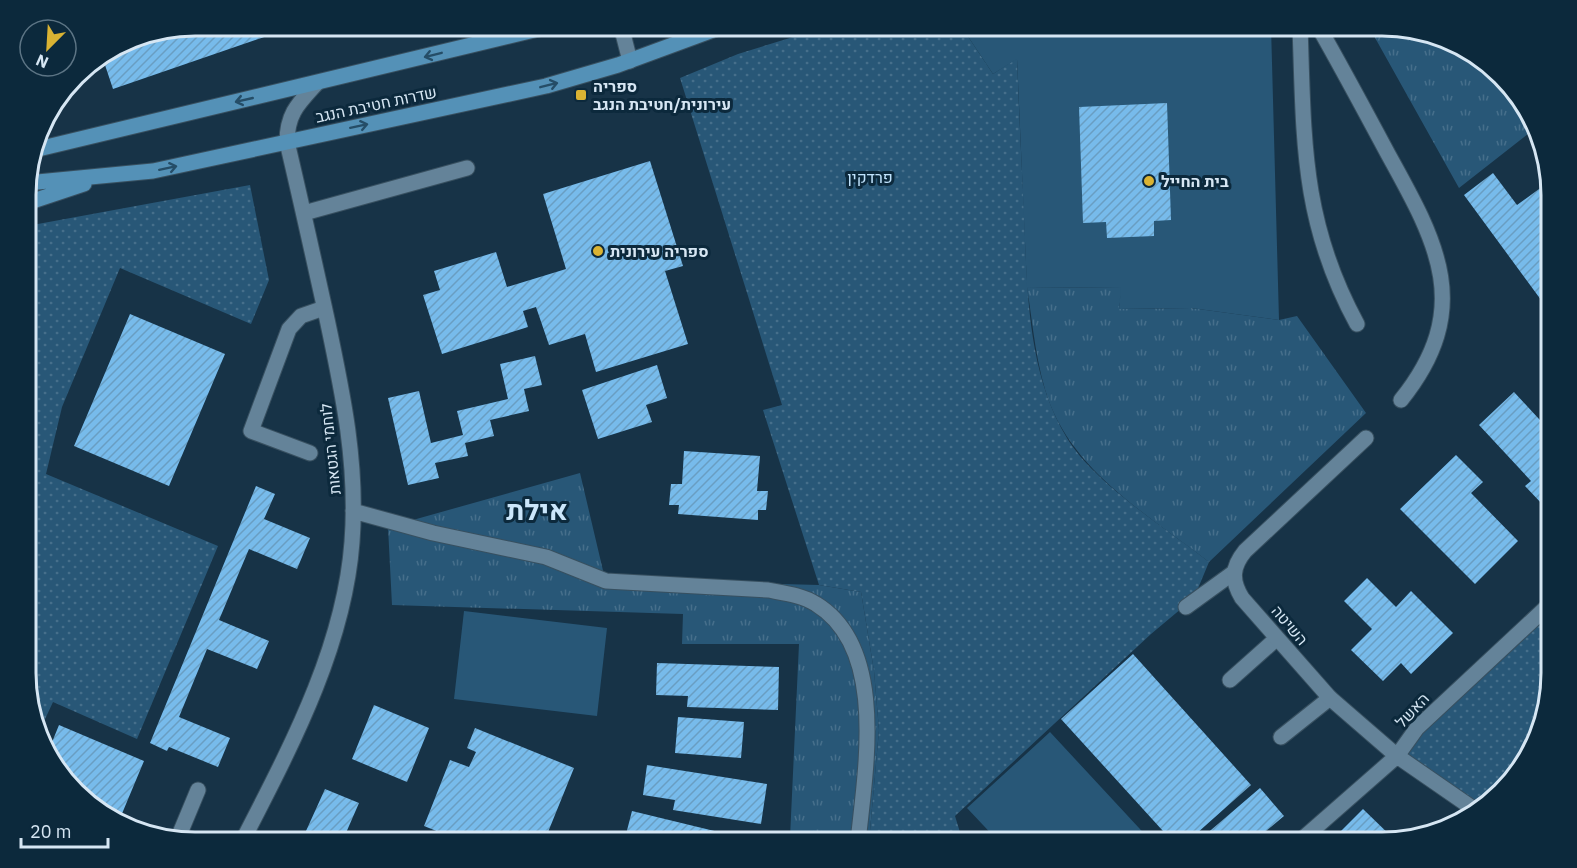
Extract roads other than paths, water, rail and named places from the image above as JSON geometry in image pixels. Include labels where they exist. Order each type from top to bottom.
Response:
[{"type":"main road","name":"שדרות חטיבת הנגב","points":[[43,148],[510,36]]},
{"type":"main road","name":"שדרות חטיבת הנגב","points":[[37,182],[153,171],[546,86],[630,61],[697,36]]},
{"type":"main road","points":[[36,199],[110,175]]},
{"type":"street","points":[[624,36],[630,61]]},
{"type":"street","points":[[1300,36],[1304,143],[1312,209],[1332,276],[1357,324]]},
{"type":"street","points":[[1324,36],[1419,209],[1433,244],[1441,276],[1443,303],[1434,348],[1425,368],[1401,400]]},
{"type":"street","name":"לוחמי הגטאות","points":[[247,832],[321,673],[340,610],[352,545],[354,477],[346,408],[287,142],[287,124],[296,108],[317,83]]},
{"type":"street","points":[[304,213],[467,168]]},
{"type":"street","points":[[310,453],[251,431],[289,328],[301,316],[324,308]]},
{"type":"street","points":[[1186,607],[1233,573],[1245,551],[1366,438]]},
{"type":"street","points":[[353,511],[433,533],[546,557],[606,581],[768,590],[793,594],[816,603],[849,635],[863,674],[866,707],[865,753],[859,832]]},
{"type":"street","name":"השיטה","points":[[1233,573],[1233,580],[1242,598],[1330,698],[1397,756],[1469,806]]},
{"type":"street","name":"האשל","points":[[1310,832],[1397,756],[1417,728],[1541,612]]},
{"type":"street","points":[[1230,680],[1276,639]]},
{"type":"street","points":[[1281,737],[1330,698]]},
{"type":"street","points":[[181,831],[198,790]]},
{"type":"place","name":"ספריה עירונית/חטיבת הנגב","points":[[581,95]]},
{"type":"place","name":"בית החייל","points":[[1149,181]]},
{"type":"place","name":"ספריה עירונית","points":[[598,251]]},
{"type":"district","name":"אילת","points":[[537,510]]},
{"type":"park label","name":"פרדקין","points":[[870,177]]}]
